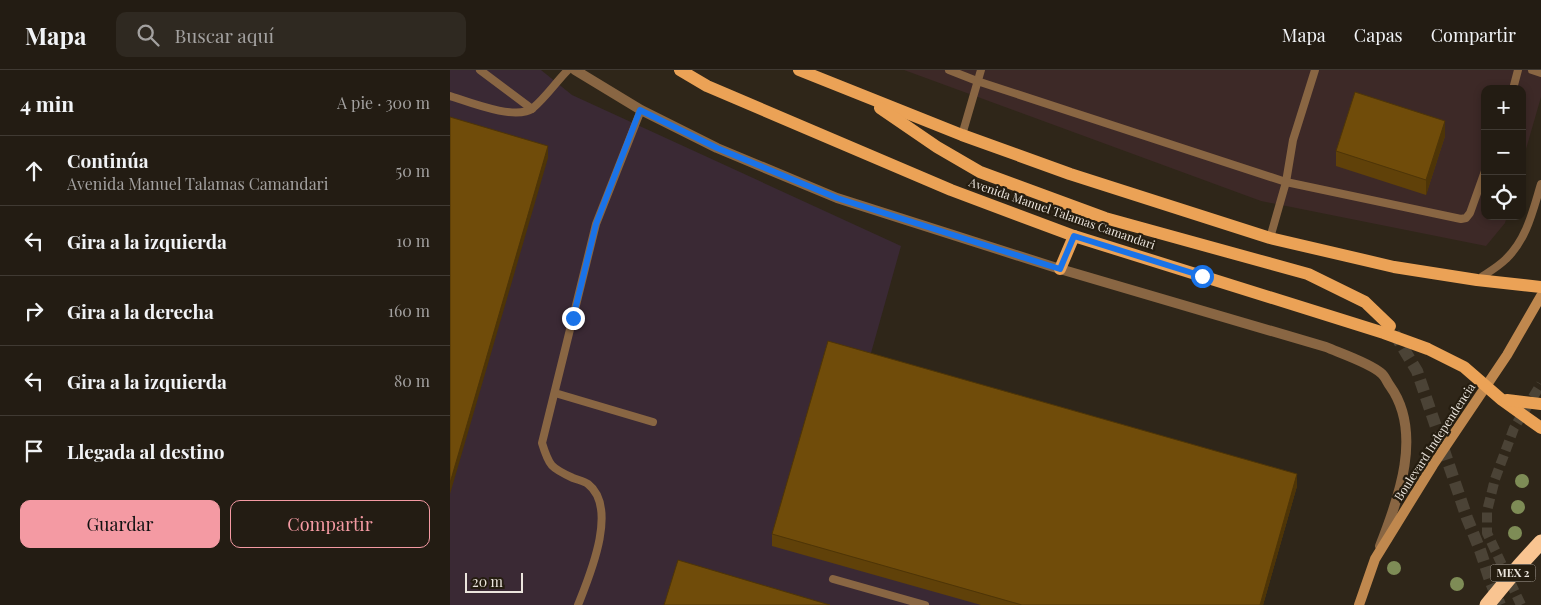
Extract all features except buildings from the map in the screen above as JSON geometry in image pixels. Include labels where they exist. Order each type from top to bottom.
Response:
[{"type":"highway","name":"MEX 2","points":[[1487,605],[1520,564],[1541,542]]},
{"type":"main road","name":"Avenida Manuel Talamas Camandari","points":[[680,70],[707,86],[942,186],[1074,236],[1384,333],[1451,359],[1471,372],[1502,400],[1541,428]]},
{"type":"main road","points":[[799,70],[962,136],[1070,174],[1270,238],[1394,266],[1478,280],[1541,287]]},
{"type":"main road","points":[[860,95],[937,147],[980,172],[1105,218],[1308,274],[1365,302],[1390,326]]},
{"type":"main road","points":[[1060,269],[1074,236]]},
{"type":"main road","name":"Boulevard Independencia","points":[[1359,605],[1374,559],[1433,465],[1487,386],[1541,296]]},
{"type":"main road","points":[[1502,400],[1541,404]]},
{"type":"street","points":[[575,70],[640,110],[717,148],[837,198],[1060,269],[1326,347],[1355,359],[1381,373],[1399,398],[1407,433],[1403,470],[1393,513],[1374,559]]},
{"type":"lane","points":[[480,70],[532,109]]},
{"type":"lane","points":[[450,96],[507,112],[521,112],[532,109],[568,70]]},
{"type":"lane","points":[[949,70],[977,81],[1286,182],[1461,219],[1466,218],[1470,213],[1484,175]]},
{"type":"lane","points":[[962,136],[981,70]]},
{"type":"lane","points":[[1270,238],[1286,182],[1293,140],[1315,70]]},
{"type":"lane","points":[[1514,85],[1518,70]]},
{"type":"lane","points":[[1532,70],[1541,73]]},
{"type":"lane","points":[[578,605],[598,550],[602,510],[597,497],[588,484],[556,470],[547,459],[542,443],[596,224],[640,110]]},
{"type":"lane","points":[[1478,280],[1506,260],[1518,246],[1529,223],[1541,184]]},
{"type":"lane","points":[[555,393],[653,422]]},
{"type":"lane","points":[[833,578],[925,605]]},
{"type":"shaded area","points":[[450,70],[541,70],[572,95],[901,246],[818,542],[1038,605],[450,605]]},
{"type":"shaded area","points":[[904,70],[1541,70],[1541,97],[1526,149],[1526,85],[1481,85],[1481,220],[1506,220],[1486,246],[1261,201]]},
{"type":"tunnel","points":[[1394,333],[1417,371],[1467,518],[1500,605]]},
{"type":"tunnel","points":[[1521,605],[1487,533],[1487,511],[1495,479],[1514,428],[1541,384]]},
{"type":"route","points":[[573,318],[596,224],[640,110],[717,148],[837,198],[1060,269],[1074,236],[1202,276]]}]
